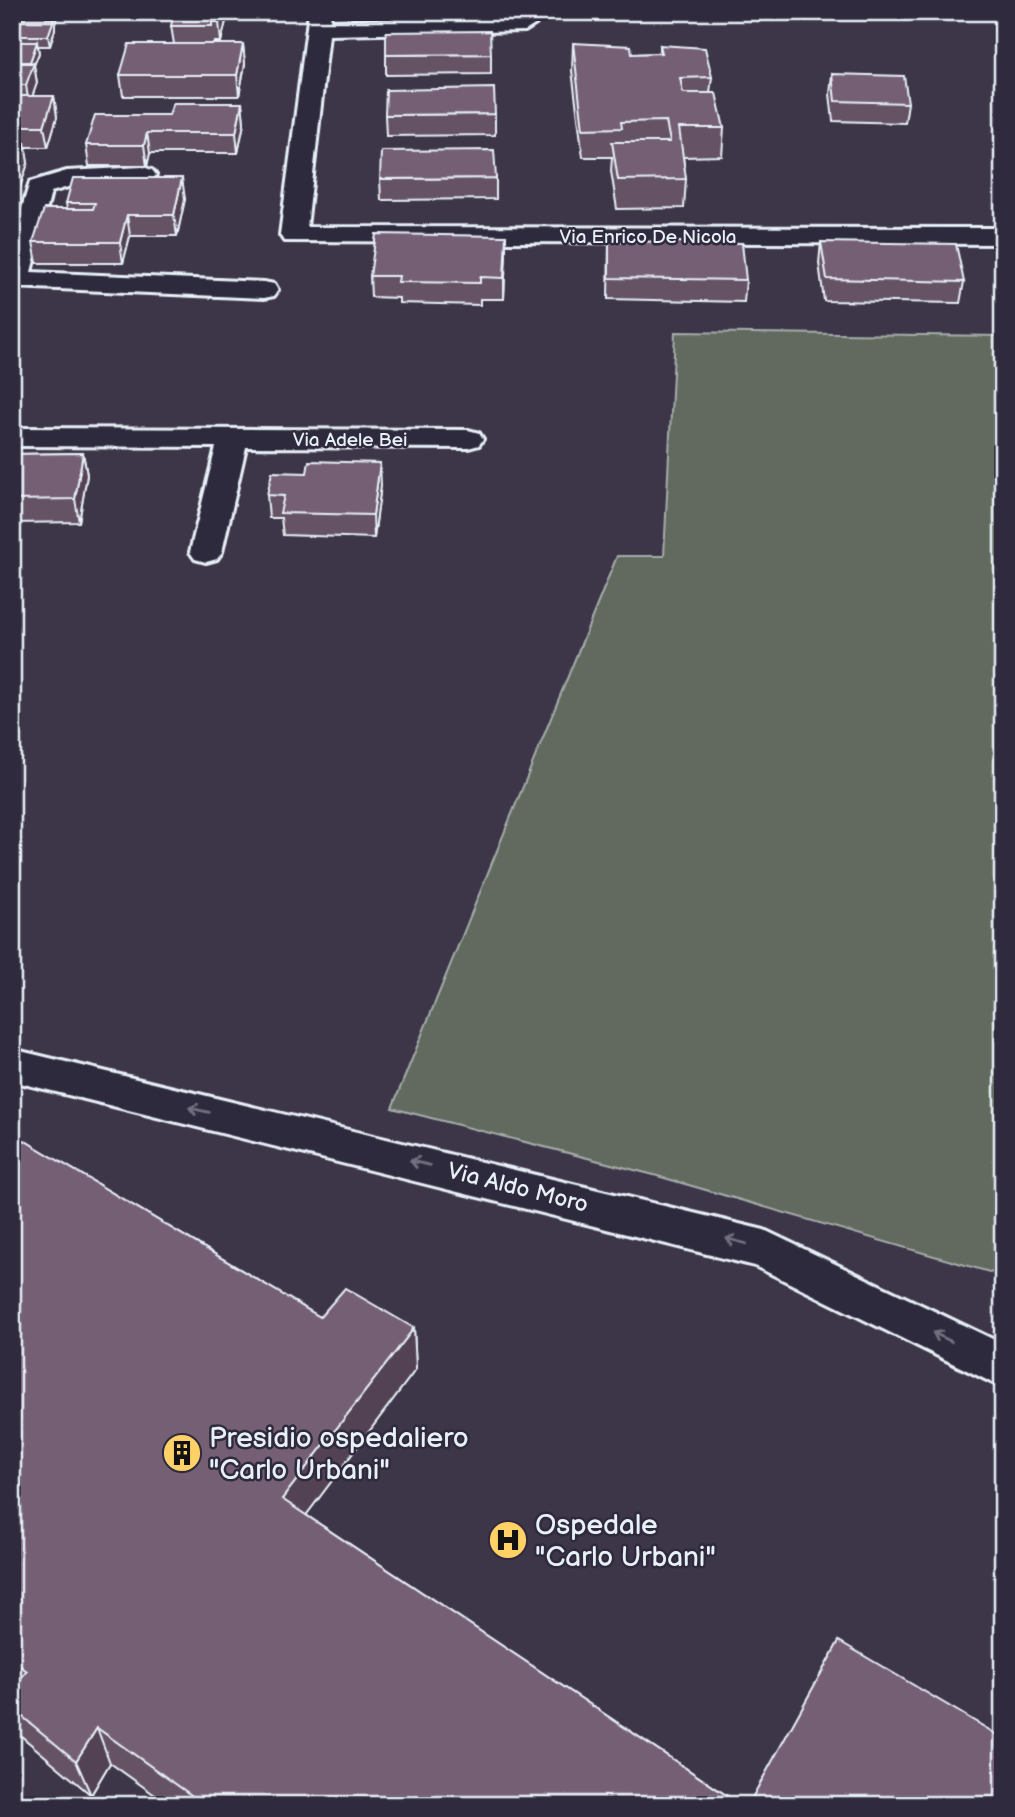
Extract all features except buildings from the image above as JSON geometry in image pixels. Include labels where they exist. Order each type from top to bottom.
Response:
[{"type":"street","points":[[319,20],[525,24]]},
{"type":"street","name":"Via Enrico De Nicola","points":[[319,20],[293,235],[1003,236]]},
{"type":"street","points":[[143,175],[67,179],[39,187],[14,279],[264,290]]},
{"type":"street","name":"Via Adele Bei","points":[[12,437],[468,439]]},
{"type":"street","points":[[206,552],[233,438]]},
{"type":"street","name":"Via Aldo Moro","points":[[12,1065],[764,1249],[1003,1367]]},
{"type":"green space","points":[[675,332],[1003,336],[1003,1276],[654,1175],[392,1108],[617,556],[664,556]]},
{"type":"place","name":"Presidio ospedaliero \"Carlo Urbani\"","points":[[182,1453]]},
{"type":"place","name":"Ospedale \"Carlo Urbani\"","points":[[508,1540]]}]
